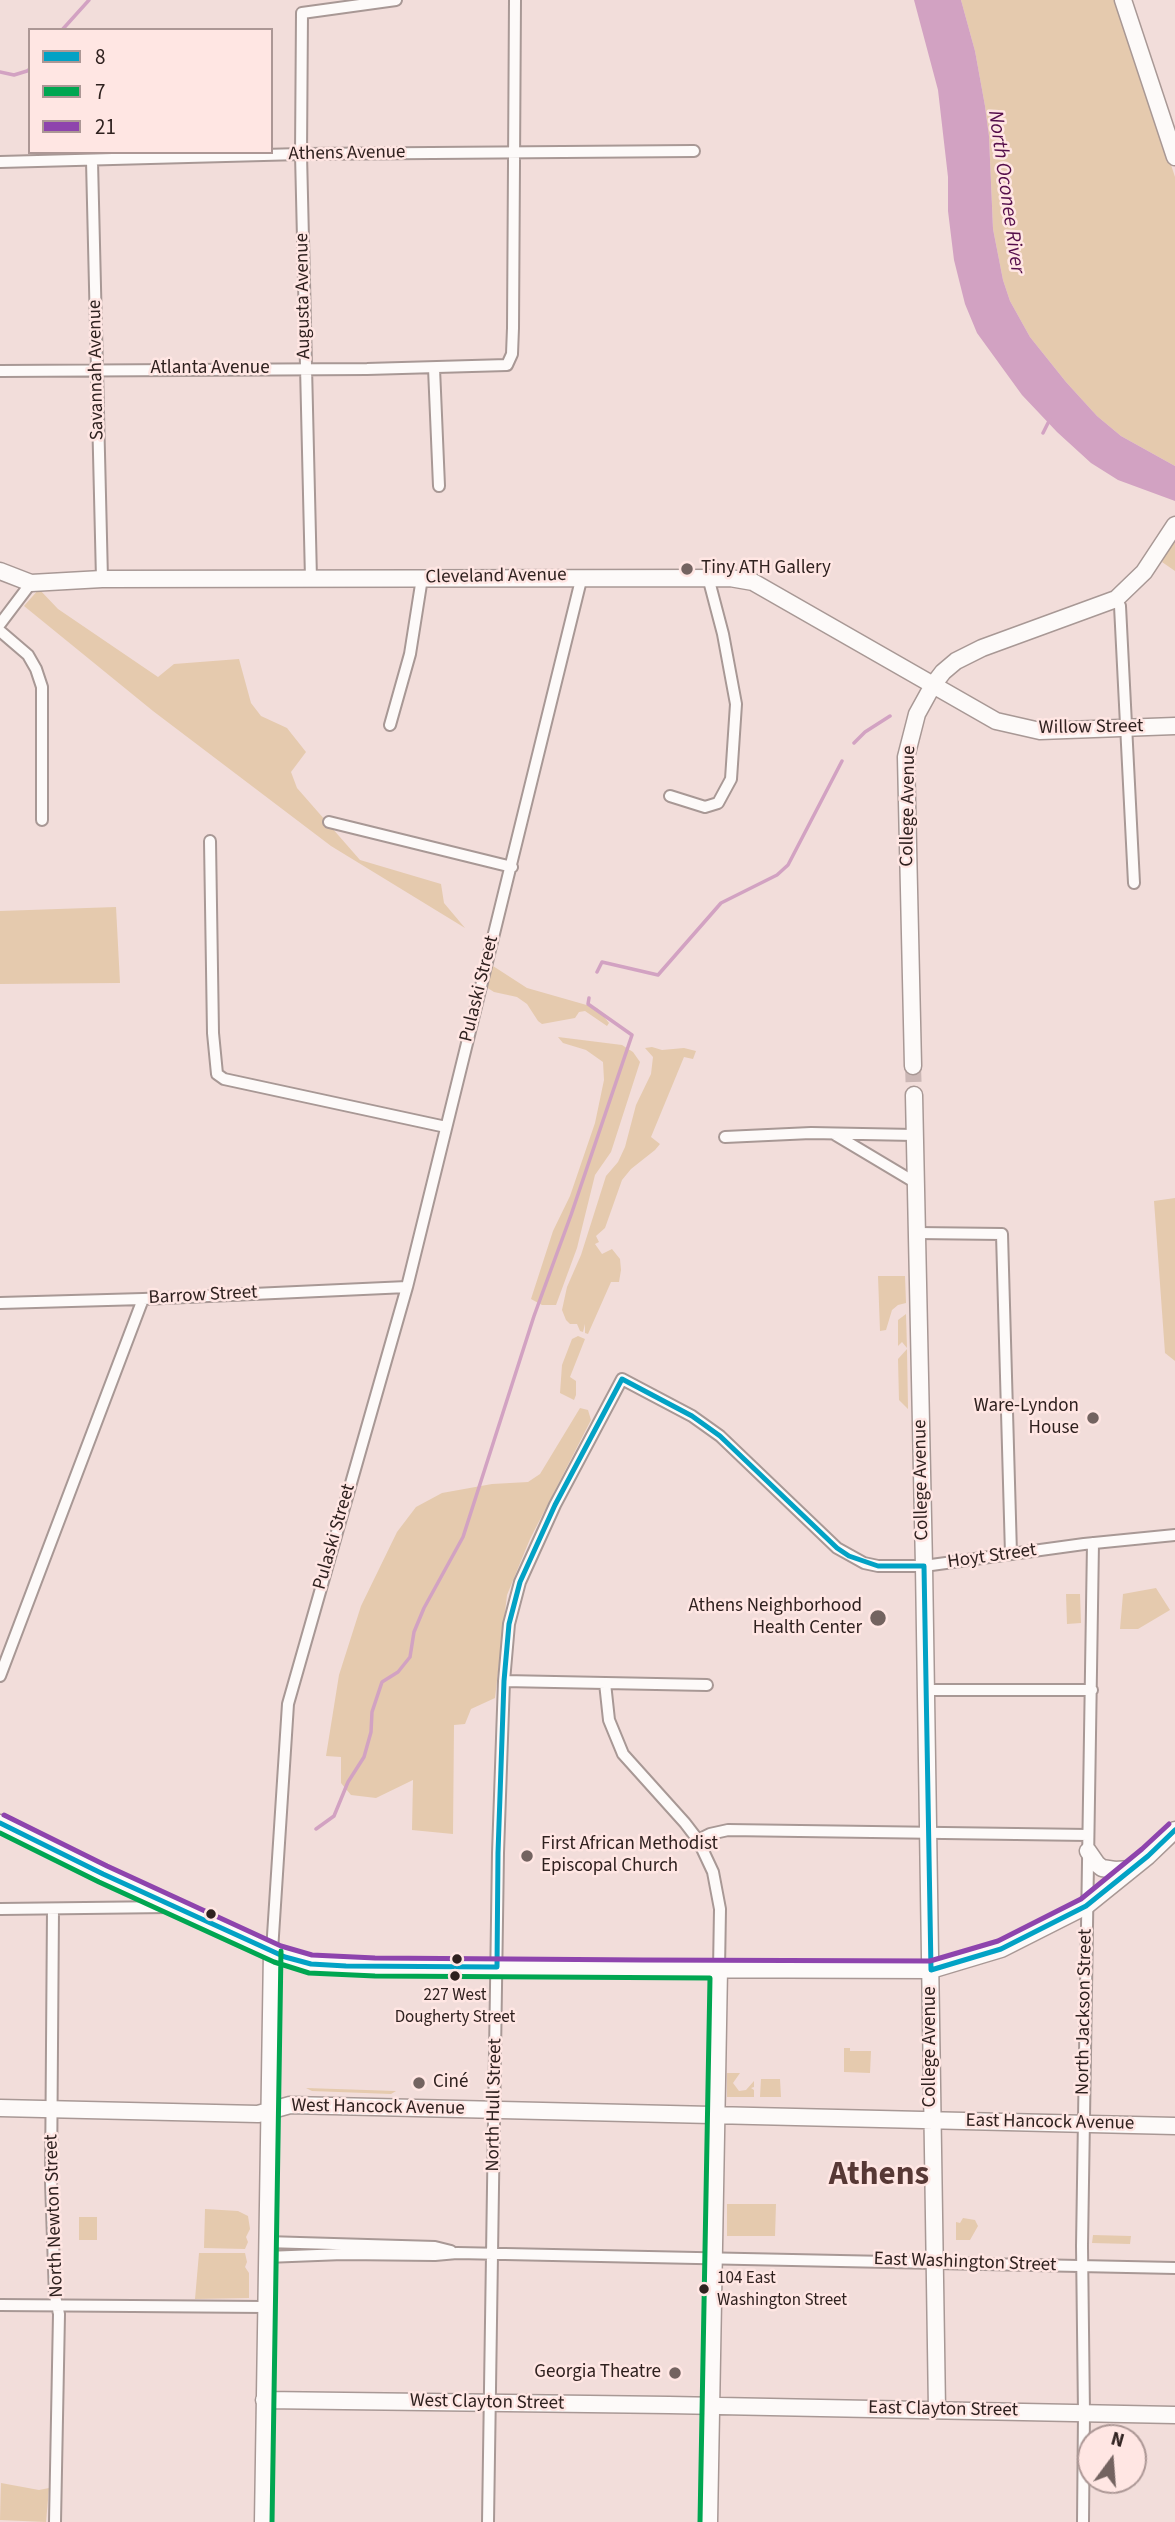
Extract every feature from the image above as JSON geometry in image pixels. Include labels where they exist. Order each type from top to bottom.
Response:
[{"type":"street","name":"Augusta Avenue","points":[[311,579],[301,154],[302,13],[396,0]]},
{"type":"street","points":[[514,0],[514,152]]},
{"type":"street","points":[[1123,0],[1175,157]]},
{"type":"street","name":"Athens Avenue","points":[[0,162],[301,154],[694,151]]},
{"type":"street","name":"Atlanta Avenue","points":[[0,371],[433,368],[507,365],[512,355],[513,328],[514,152]]},
{"type":"street","name":"Savannah Avenue","points":[[92,161],[102,579]]},
{"type":"street","points":[[433,368],[439,486]]},
{"type":"street","name":"College Avenue","points":[[913,1066],[906,757],[917,715],[933,685],[943,672],[956,662],[982,648],[1116,599],[1144,572],[1174,527]]},
{"type":"street","name":"Cleveland Avenue","points":[[0,571],[32,583],[102,579],[582,576],[708,577],[753,582],[933,685]]},
{"type":"street","name":"Pulaski Street","points":[[263,2522],[272,1951],[288,1704],[407,1287],[582,576]]},
{"type":"street","points":[[670,796],[705,807],[718,803],[731,779],[736,704],[723,634],[708,577]]},
{"type":"street","points":[[390,725],[410,654],[422,578]]},
{"type":"street","points":[[0,624],[32,583]]},
{"type":"street","points":[[1116,599],[1120,606],[1134,883]]},
{"type":"street","points":[[0,631],[28,655],[43,687],[42,820]]},
{"type":"street","name":"Willow Street","points":[[933,685],[996,721],[1021,728],[1040,731],[1175,726]]},
{"type":"street","points":[[330,822],[512,867]]},
{"type":"street","points":[[210,841],[214,1054],[217,1074],[224,1079],[446,1127]]},
{"type":"street","name":"College Avenue","points":[[914,1095],[937,2410]]},
{"type":"street","points":[[725,1137],[833,1133],[914,1135]]},
{"type":"street","points":[[833,1133],[916,1183]]},
{"type":"street","points":[[917,1233],[1002,1234],[1011,1554]]},
{"type":"street","name":"Barrow Street","points":[[0,1303],[407,1287]]},
{"type":"street","points":[[0,1676],[143,1299]]},
{"type":"street","name":"Hoyt Street","points":[[622,1379],[692,1416],[720,1436],[837,1548],[849,1556],[878,1566],[924,1566],[1093,1543],[1175,1535]]},
{"type":"street","name":"North Hull Street","points":[[488,2522],[498,1853],[504,1681],[509,1624],[520,1582],[555,1505],[622,1379]]},
{"type":"street","name":"North Jackson Street","points":[[1083,2522],[1083,2123],[1093,1543]]},
{"type":"street","points":[[504,1681],[707,1685]]},
{"type":"street","points":[[605,1683],[609,1720],[623,1754],[698,1840],[713,1872],[718,1892],[720,1909],[709,2522]]},
{"type":"street","points":[[925,1690],[1092,1690]]},
{"type":"street","points":[[0,1823],[272,1951],[311,1964],[719,1969],[931,1970],[1001,1949],[1086,1906],[1175,1830]]},
{"type":"street","points":[[698,1840],[729,1830],[928,1833],[1088,1843],[1097,1864],[1102,1868],[1132,1869]]},
{"type":"street","points":[[0,1909],[177,1907]]},
{"type":"street","name":"North Newton Street","points":[[53,1909],[51,2182],[57,2305],[55,2522]]},
{"type":"street","name":"West Hancock Avenue","points":[[0,2108],[258,2114],[290,2105],[716,2115]]},
{"type":"street","name":"East Hancock Avenue","points":[[716,2115],[1175,2126]]},
{"type":"street","name":"East Washington Street","points":[[266,2249],[343,2254],[457,2253],[1175,2268]]},
{"type":"street","points":[[0,2305],[265,2307]]},
{"type":"street","name":"West Clayton Street","points":[[264,2400],[710,2406]]},
{"type":"street","name":"East Clayton Street","points":[[710,2406],[1175,2415]]},
{"type":"shaded area","points":[[914,0],[961,0],[975,51],[985,106],[993,229],[1010,301],[1030,337],[1097,416],[1121,436],[1175,466],[1175,501],[1118,480],[1091,463],[1022,395],[977,333],[965,304],[954,260],[938,90]]},
{"type":"shaded area","points":[[961,0],[1117,0],[1175,177],[1175,466],[1121,436],[1097,416],[1030,337],[1010,301],[993,229],[985,106],[975,51]]},
{"type":"shaded area","points":[[1175,536],[1175,571],[1162,562]]},
{"type":"shaded area","points":[[39,589],[58,609],[158,677],[174,664],[239,659],[251,703],[261,716],[287,728],[306,752],[291,772],[297,788],[360,860],[441,884],[444,903],[465,928],[331,846],[153,711],[24,606]]},
{"type":"shaded area","points":[[116,907],[120,983],[0,984],[0,911]]},
{"type":"shaded area","points":[[493,966],[527,988],[597,1008],[609,1023],[607,1026],[585,1011],[579,1012],[575,1018],[542,1024],[527,1004],[517,997],[494,992],[486,987]]},
{"type":"shaded area","points":[[558,1037],[622,1045],[633,1052],[640,1062],[611,1152],[595,1175],[577,1248],[556,1305],[542,1305],[531,1299],[553,1231],[570,1196],[595,1123],[604,1080],[603,1062],[586,1050],[563,1043]]},
{"type":"shaded area","points":[[645,1048],[696,1051],[693,1059],[684,1057],[651,1137],[660,1144],[622,1180],[605,1228],[596,1236],[599,1242],[595,1244],[602,1254],[612,1249],[620,1259],[621,1270],[619,1282],[611,1282],[588,1334],[585,1333],[585,1324],[583,1332],[577,1324],[570,1324],[566,1320],[562,1310],[567,1287],[581,1255],[606,1176],[618,1162],[625,1147],[636,1105],[651,1074],[653,1057]]},
{"type":"shaded area","points":[[1175,1198],[1175,1361],[1165,1353],[1154,1201]]},
{"type":"shaded area","points":[[878,1276],[905,1276],[906,1303],[892,1310],[886,1330],[880,1331]]},
{"type":"shaded area","points":[[906,1314],[907,1348],[902,1342],[898,1346],[898,1320]]},
{"type":"shaded area","points":[[578,1336],[585,1339],[570,1377],[576,1381],[574,1400],[560,1393],[562,1365],[572,1339]]},
{"type":"shaded area","points":[[907,1349],[908,1409],[899,1400],[898,1359]]},
{"type":"shaded area","points":[[580,1408],[588,1410],[591,1420],[530,1539],[507,1595],[495,1698],[471,1709],[465,1724],[454,1725],[453,1834],[412,1830],[413,1780],[376,1798],[351,1795],[341,1783],[341,1757],[326,1756],[339,1675],[361,1606],[397,1532],[416,1507],[442,1493],[492,1484],[528,1482],[540,1474]]},
{"type":"shaded area","points":[[1156,1588],[1170,1610],[1138,1629],[1120,1629],[1123,1594]]},
{"type":"shaded area","points":[[1066,1594],[1080,1594],[1081,1623],[1067,1624]]},
{"type":"shaded area","points":[[844,2048],[850,2048],[850,2051],[871,2051],[870,2073],[844,2072]]},
{"type":"shaded area","points":[[727,2073],[740,2073],[733,2083],[739,2091],[746,2090],[754,2081],[754,2087],[751,2088],[754,2090],[754,2097],[727,2097]]},
{"type":"shaded area","points":[[761,2079],[780,2079],[781,2097],[760,2097]]},
{"type":"shaded area","points":[[306,2088],[396,2091],[391,2094],[312,2091]]},
{"type":"shaded area","points":[[727,2204],[776,2204],[775,2236],[727,2236]]},
{"type":"shaded area","points":[[205,2209],[238,2211],[248,2216],[250,2229],[245,2249],[204,2248]]},
{"type":"shaded area","points":[[79,2217],[97,2217],[97,2240],[79,2240]]},
{"type":"shaded area","points":[[963,2218],[975,2220],[978,2226],[970,2240],[956,2240],[956,2222],[960,2223]]},
{"type":"shaded area","points":[[1093,2235],[1131,2236],[1130,2244],[1092,2243]]},
{"type":"shaded area","points":[[199,2253],[245,2253],[245,2267],[249,2273],[249,2298],[195,2299]]},
{"type":"shaded area","points":[[1,2483],[39,2490],[49,2488],[46,2522],[0,2520]]},
{"type":"waterway","points":[[64,28],[89,0]]},
{"type":"waterway","points":[[0,72],[14,75],[28,70]]},
{"type":"waterway","points":[[1043,433],[1050,419]]},
{"type":"waterway","points":[[854,743],[865,732],[890,716]]},
{"type":"waterway","points":[[597,972],[602,962],[658,975],[721,903],[777,875],[788,865],[842,761]]},
{"type":"waterway","points":[[316,1829],[334,1816],[348,1782],[364,1757],[371,1732],[372,1712],[382,1682],[398,1672],[410,1657],[414,1632],[424,1608],[463,1537],[534,1316],[632,1035],[588,1004],[589,998]]},
{"type":"tunnel","points":[[913,1066],[914,1095]]},
{"type":"transit line","name":"8","points":[[0,1823],[103,1874],[285,1957],[311,1964],[346,1966],[497,1967],[504,1681],[509,1624],[520,1582],[555,1505],[622,1379],[692,1416],[720,1436],[837,1548],[849,1556],[878,1566],[924,1566],[931,1970],[1001,1949],[1086,1906],[1148,1856],[1175,1830]]},
{"type":"transit line","name":"21","points":[[4,1815],[281,1946],[312,1955],[375,1958],[930,1961],[998,1941],[1081,1899],[1169,1824]]},
{"type":"transit line","name":"7","points":[[0,1833],[99,1882],[274,1962],[309,1973],[375,1976],[710,1978],[700,2522]]},
{"type":"transit line","name":"7","points":[[272,2522],[281,1951]]},
{"type":"place","name":"Tiny ATH Gallery","points":[[687,569]]},
{"type":"place","name":"Ware-Lyndon House","points":[[1093,1418]]},
{"type":"place","name":"Athens Neighborhood Health Center","points":[[878,1618]]},
{"type":"place","name":"First African Methodist Episcopal Church","points":[[527,1856]]},
{"type":"place","name":"227 West Dougherty Street","points":[[455,1976]]},
{"type":"place","name":"Ciné","points":[[419,2083]]},
{"type":"place","name":"104 East Washington Street","points":[[704,2289]]},
{"type":"place","name":"Georgia Theatre","points":[[675,2373]]},
{"type":"district","name":"Athens","points":[[879,2177]]},
{"type":"water label","name":"North Oconee River","points":[[1005,192]]}]
